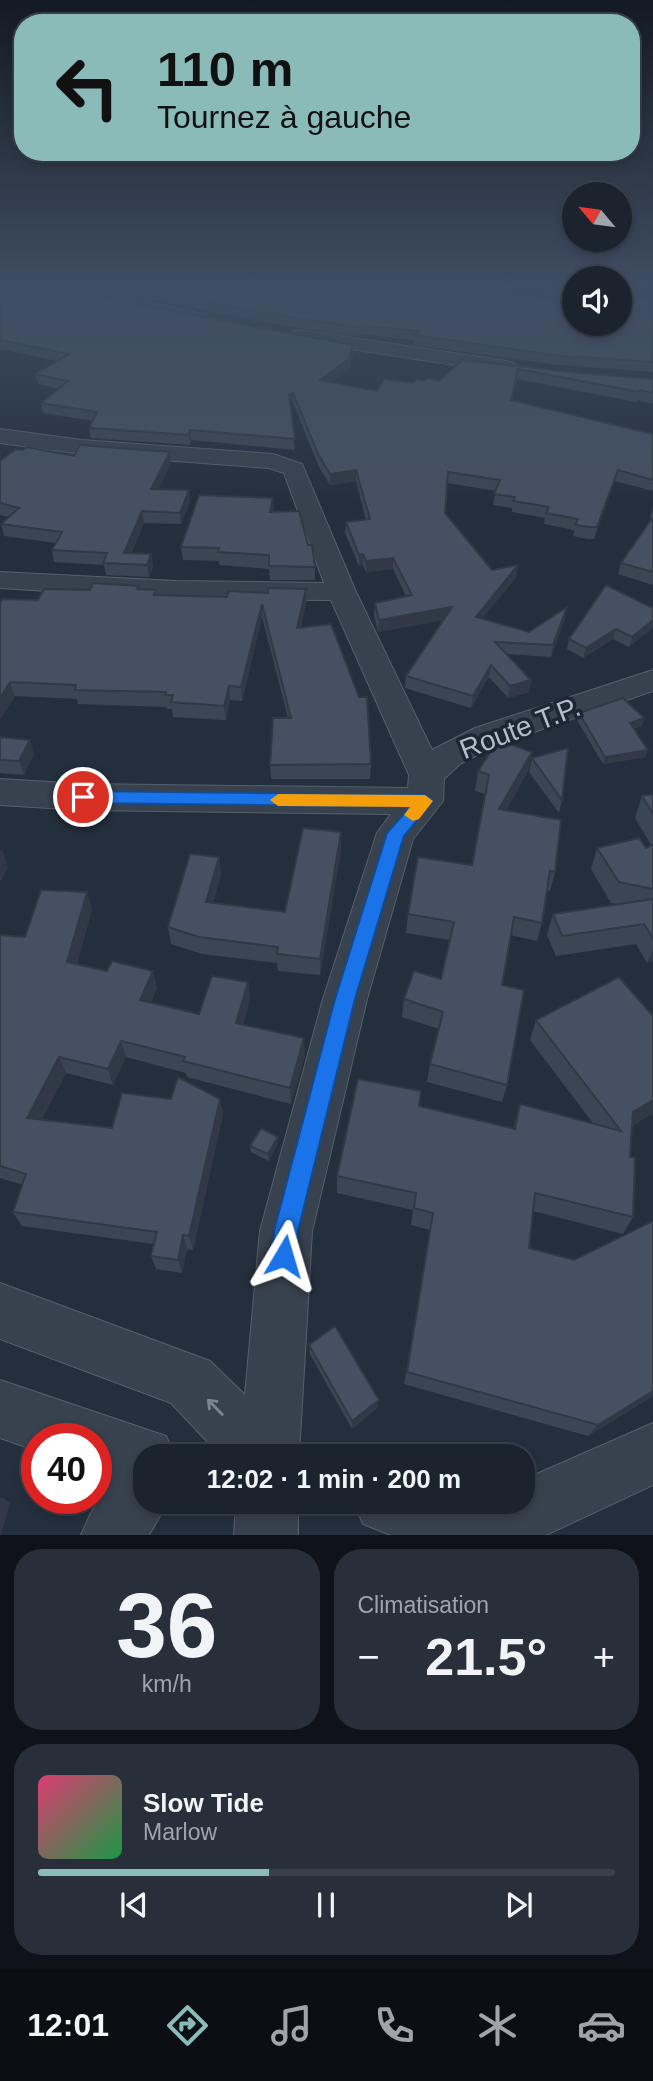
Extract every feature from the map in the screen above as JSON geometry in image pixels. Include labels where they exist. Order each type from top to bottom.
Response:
[{"type":"street","points":[[466,361],[532,370]]},
{"type":"street","points":[[0,436],[82,447],[261,460],[294,468],[342,592],[426,788],[83,797],[0,792]]},
{"type":"street","points":[[0,580],[176,590],[342,592]]},
{"type":"street","name":"Route T.P.","points":[[270,1444],[286,1231],[345,999],[396,833],[448,755],[487,736],[653,680]]},
{"type":"street","points":[[0,1311],[190,1381],[251,1444]]},
{"type":"street","points":[[0,1409],[43,1423]]},
{"type":"street","points":[[112,1446],[133,1453]]},
{"type":"street","points":[[535,1508],[653,1453]]},
{"type":"street","points":[[113,1535],[133,1503]]},
{"type":"street","points":[[266,1535],[267,1514]]},
{"type":"street","points":[[421,1514],[468,1530],[516,1514]]},
{"type":"building","points":[[58,361],[347,361],[320,380],[377,391],[384,379],[412,383],[417,379],[424,381],[427,378],[439,381],[461,361],[468,361],[653,379],[653,393],[518,369],[511,400],[653,434],[653,480],[618,470],[597,527],[589,527],[575,525],[578,519],[546,513],[549,507],[513,501],[515,497],[494,494],[500,480],[448,472],[445,513],[492,570],[518,565],[476,617],[529,632],[567,607],[553,645],[495,642],[531,680],[510,686],[491,665],[473,696],[406,676],[452,607],[379,620],[375,603],[412,595],[393,558],[366,561],[363,554],[359,555],[346,522],[370,519],[356,470],[330,474],[319,456],[293,393],[289,394],[295,439],[190,430],[189,435],[89,428],[97,412],[41,403],[68,381],[35,374]]},
{"type":"building","points":[[80,445],[170,452],[151,489],[189,490],[180,513],[142,511],[124,553],[151,554],[147,565],[103,563],[107,553],[52,550],[62,532],[1,524],[19,508],[0,503],[0,461],[16,449],[23,450],[27,447],[74,456]]},
{"type":"building","points":[[199,495],[273,498],[270,512],[299,511],[308,545],[312,545],[315,567],[269,566],[269,555],[218,552],[219,548],[181,547]]},
{"type":"building","points":[[653,517],[653,572],[621,563]]},
{"type":"building","points":[[93,583],[139,586],[137,589],[156,590],[154,595],[227,597],[228,591],[268,593],[268,588],[306,589],[297,628],[331,624],[359,697],[367,697],[371,764],[270,765],[273,718],[291,718],[262,604],[241,687],[229,686],[224,706],[171,702],[173,695],[165,695],[166,692],[75,690],[76,685],[10,682],[0,698],[2,599],[38,600],[44,589],[90,590]]},
{"type":"building","points":[[606,585],[653,608],[653,620],[632,637],[616,629],[586,648],[569,639]]},
{"type":"building","points":[[623,698],[644,718],[630,723],[648,750],[605,757],[579,713]]},
{"type":"building","points":[[0,737],[30,740],[19,761],[0,760]]},
{"type":"building","points":[[498,740],[532,752],[499,809],[561,820],[555,872],[550,871],[542,923],[514,917],[502,985],[524,990],[507,1085],[430,1064],[443,1012],[404,999],[414,971],[441,979],[454,922],[408,914],[418,857],[472,865],[489,775],[478,771]]},
{"type":"building","points":[[568,748],[565,773],[562,800],[532,758]]},
{"type":"building","points":[[653,794],[653,814],[642,796]]},
{"type":"building","points":[[303,828],[341,832],[320,959],[277,954],[278,947],[199,937],[168,927],[190,854],[219,857],[206,902],[285,912]]},
{"type":"building","points":[[639,838],[646,848],[653,844],[653,889],[619,882],[597,848]]},
{"type":"building","points":[[41,890],[87,892],[67,962],[107,971],[112,961],[153,971],[140,1000],[199,1014],[212,976],[248,982],[236,1023],[304,1038],[290,1088],[183,1061],[185,1057],[121,1041],[108,1069],[59,1057],[27,1118],[112,1128],[122,1093],[171,1099],[178,1077],[220,1099],[189,1236],[183,1235],[178,1260],[151,1256],[157,1232],[13,1212],[26,1174],[0,1166],[0,935],[25,937]]},
{"type":"building","points":[[653,899],[653,938],[644,924],[562,936],[553,914]]},
{"type":"building","points":[[619,977],[653,1016],[653,1100],[633,1112],[630,1157],[635,1158],[633,1217],[535,1193],[529,1248],[574,1260],[653,1221],[653,1391],[598,1425],[407,1372],[433,1213],[414,1208],[416,1193],[337,1176],[358,1079],[421,1091],[419,1106],[515,1129],[520,1104],[621,1131],[536,1020]]},
{"type":"building","points":[[261,1128],[278,1137],[268,1154],[250,1146]]},
{"type":"building","points":[[335,1326],[379,1400],[352,1421],[309,1345]]},
{"type":"slow traffic","points":[[278,800],[425,801],[413,815]]},
{"type":"route","points":[[83,797],[425,801],[396,833],[388,857],[345,999],[286,1231],[284,1256]]}]
